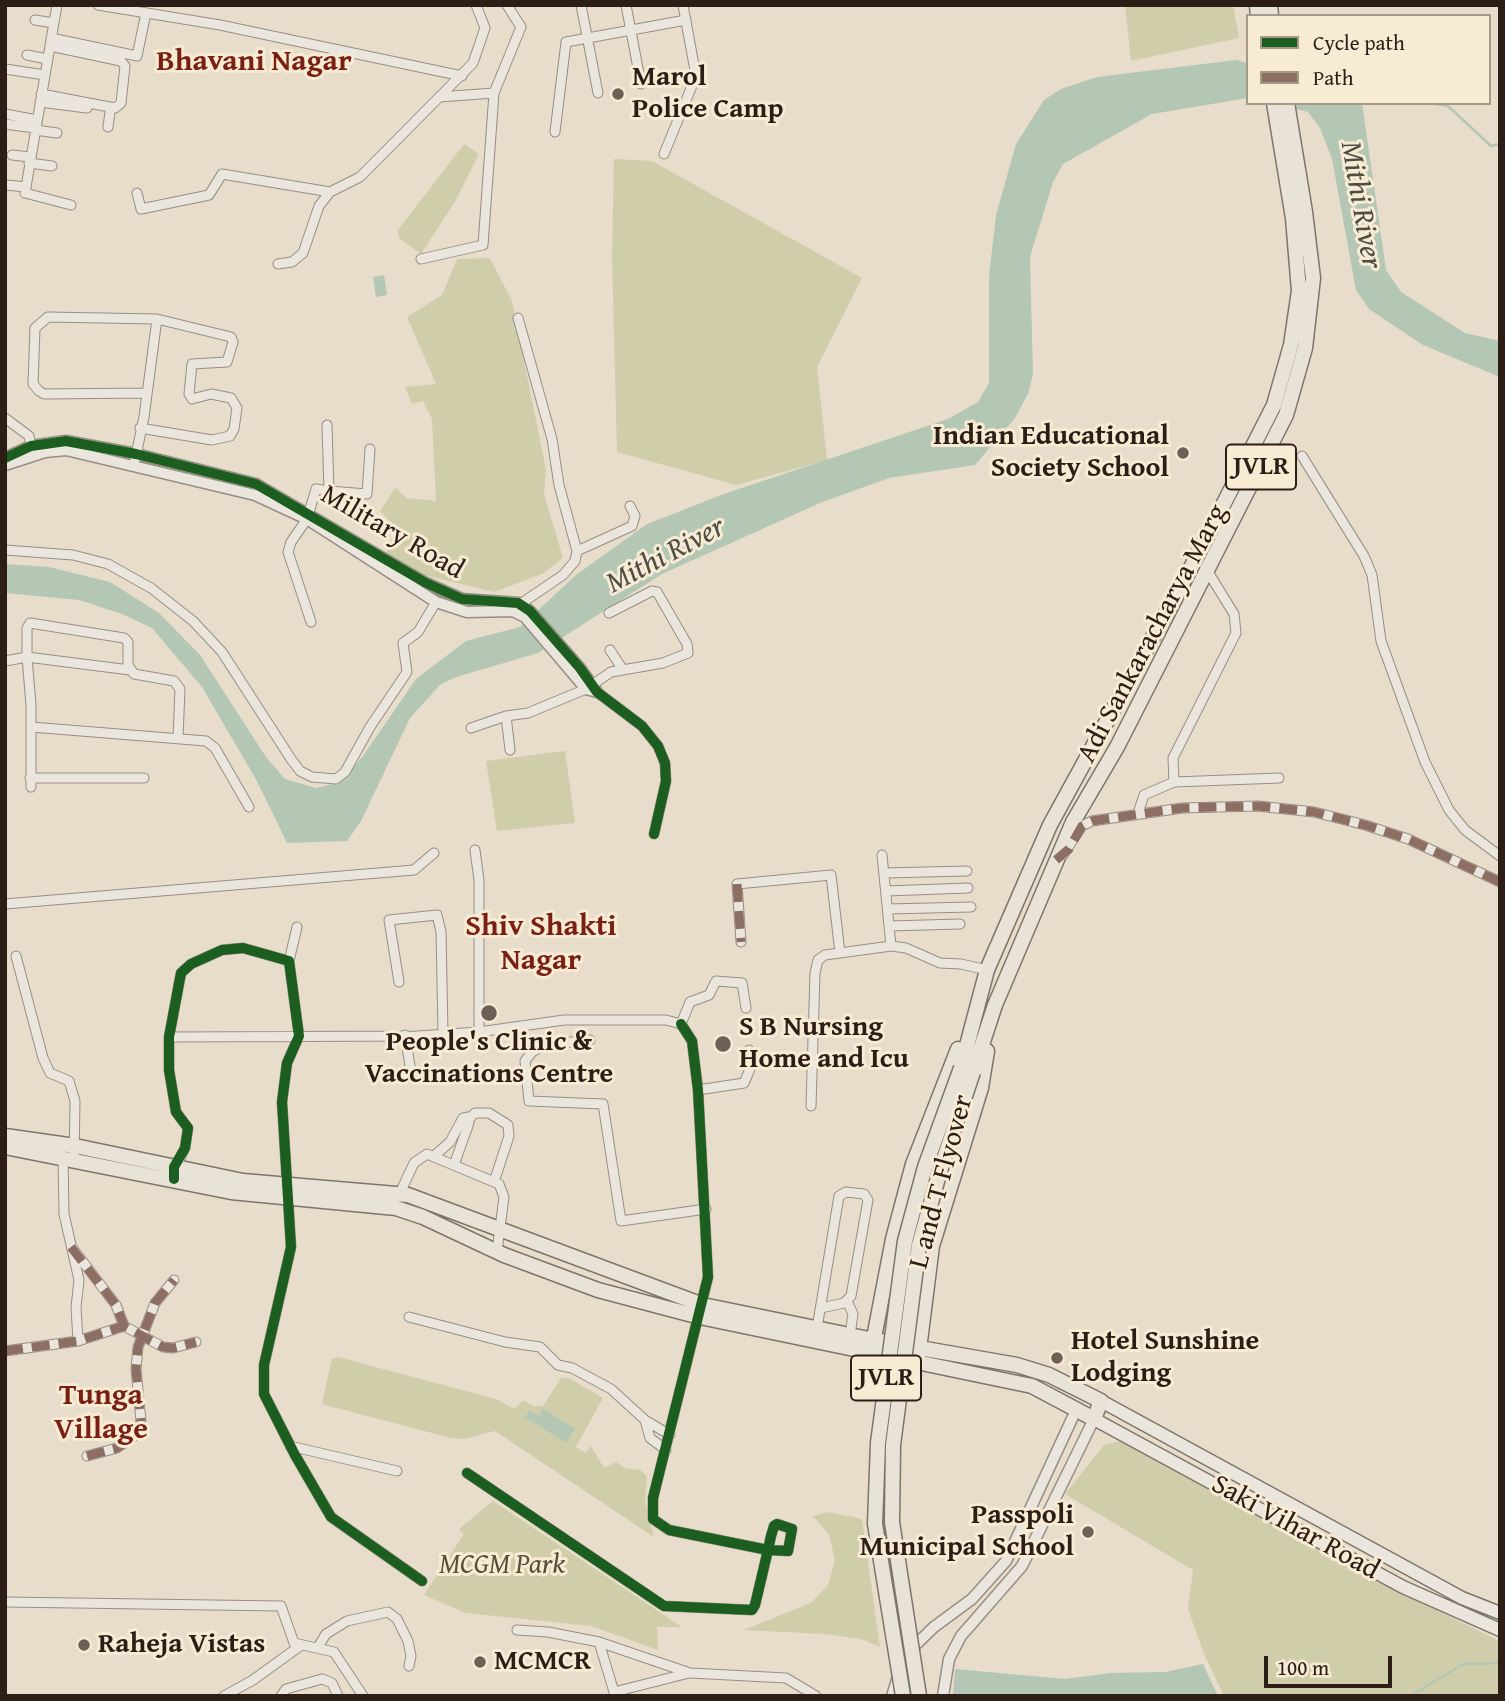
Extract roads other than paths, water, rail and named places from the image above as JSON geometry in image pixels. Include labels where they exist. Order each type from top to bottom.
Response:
[{"type":"main road","name":"Adi Sankaracharya Marg","points":[[971,1031],[987,971],[1068,788],[1090,756],[1197,558],[1274,405],[1291,345],[1298,291],[1293,218],[1274,105]]},
{"type":"main road","name":"Adi Sankaracharya Marg","points":[[995,1004],[1084,797],[1117,747],[1286,415],[1305,348],[1313,278],[1305,212],[1286,105]]},
{"type":"main road","name":"L and T Flyover","points":[[903,1696],[876,1524],[878,1443],[905,1241],[925,1167],[995,1004]]},
{"type":"main road","points":[[918,1355],[928,1269],[952,1174],[981,1088],[995,1004]]},
{"type":"main road","name":"L and T Flyover","points":[[919,1696],[892,1522],[893,1445],[919,1245],[967,1070],[971,1031]]},
{"type":"main road","points":[[873,1347],[888,1262],[914,1164],[957,1051],[971,1031]]},
{"type":"main road","points":[[5,1136],[174,1173],[396,1208],[598,1290],[873,1347],[918,1355],[1017,1365],[1049,1375],[1101,1401],[1094,1419],[1032,1386],[918,1355]]},
{"type":"main road","points":[[5,1147],[69,1152]]},
{"type":"main road","points":[[288,1191],[400,1194],[499,1228],[702,1311],[817,1328],[850,1335],[873,1347]]},
{"type":"main road","points":[[888,1262],[928,1269]]},
{"type":"main road","points":[[1077,1408],[1083,1392]]},
{"type":"main road","name":"Saki Vihar Road","points":[[1101,1401],[1462,1598],[1500,1613]]},
{"type":"main road","name":"Saki Vihar Road","points":[[1094,1419],[1403,1587],[1500,1630]]},
{"type":"main road","points":[[1180,1466],[1189,1449]]},
{"type":"street","points":[[57,5],[25,193],[71,205]]},
{"type":"street","points":[[98,5],[317,44],[462,76]]},
{"type":"street","points":[[278,264],[292,262],[303,253],[319,206],[330,192],[368,171],[473,63],[485,28],[476,5]]},
{"type":"street","points":[[421,259],[483,245],[494,93],[521,27],[508,5]]},
{"type":"street","points":[[581,5],[598,93]]},
{"type":"street","points":[[626,5],[641,84]]},
{"type":"street","points":[[664,154],[696,76],[683,5]]},
{"type":"street","points":[[50,42],[137,56],[146,13]]},
{"type":"street","points":[[36,20],[54,23]]},
{"type":"street","points":[[555,132],[566,42],[686,20]]},
{"type":"street","points":[[41,98],[115,108],[121,103],[125,66],[121,61],[50,42]]},
{"type":"street","points":[[27,55],[47,59]]},
{"type":"street","points":[[5,69],[45,75]]},
{"type":"street","points":[[439,97],[494,93]]},
{"type":"street","points":[[41,98],[114,112],[108,127]]},
{"type":"street","points":[[5,114],[57,133]]},
{"type":"street","points":[[5,124],[36,126]]},
{"type":"street","points":[[12,155],[52,166]]},
{"type":"street","points":[[137,193],[141,209],[209,195],[222,174],[330,192]]},
{"type":"street","points":[[7,185],[25,187]]},
{"type":"street","points":[[140,428],[212,440],[230,436],[234,429],[237,408],[231,398],[211,394],[192,399],[189,394],[192,364],[227,362],[233,342],[231,337],[157,319],[48,317],[35,328],[33,384],[44,394],[146,393]]},
{"type":"street","points":[[348,541],[436,602],[467,612],[516,607],[563,575],[575,561],[577,551],[559,485],[552,439],[518,317]]},
{"type":"street","points":[[134,466],[157,319]]},
{"type":"street","points":[[5,418],[29,436],[38,449],[5,465]]},
{"type":"street","points":[[327,425],[329,491]]},
{"type":"street","points":[[66,445],[134,466],[169,468]]},
{"type":"street","name":"Military Road","points":[[5,458],[66,445],[136,454],[169,468],[256,484],[348,541],[426,583],[468,602],[516,607]]},
{"type":"street","points":[[311,622],[288,552],[291,542],[307,515],[316,489],[367,494],[370,449]]},
{"type":"street","points":[[1302,456],[1364,556],[1372,575],[1381,641],[1425,762],[1449,810],[1465,830],[1500,856]]},
{"type":"street","points":[[577,551],[632,526],[635,516],[630,506]]},
{"type":"street","points":[[5,550],[73,555],[108,564],[151,588],[193,621],[222,652],[291,759],[300,771],[312,777],[336,779],[345,772],[370,727],[407,672],[402,643],[418,632],[436,602]]},
{"type":"street","points":[[1174,782],[1173,758],[1236,633],[1234,614],[1197,558]]},
{"type":"street","points":[[471,728],[506,716],[528,713],[592,688],[623,670],[685,656],[689,649],[657,592],[647,593],[608,613]]},
{"type":"street","points":[[516,607],[527,614],[592,688],[642,726],[658,746],[665,763],[666,781],[654,834]]},
{"type":"street","points":[[130,670],[128,642],[124,638],[35,622],[27,625],[31,783],[144,778]]},
{"type":"street","points":[[610,650],[623,670]]},
{"type":"street","points":[[5,661],[27,657],[130,670],[138,676],[174,681],[180,689],[178,738]]},
{"type":"street","points":[[506,716],[510,750]]},
{"type":"street","points":[[31,727],[211,743],[249,807]]},
{"type":"street","points":[[1138,813],[1144,795],[1174,782],[1279,778]]},
{"type":"street","points":[[1056,860],[1069,849],[1082,826],[1138,813],[1258,806],[1314,812],[1408,839],[1500,882]]},
{"type":"street","points":[[475,850],[479,880],[479,1032]]},
{"type":"street","points":[[5,904],[414,870],[434,853]]},
{"type":"street","points":[[882,855],[891,946]]},
{"type":"street","points":[[884,873],[967,871]]},
{"type":"street","points":[[741,942],[737,884],[831,875],[840,953]]},
{"type":"street","points":[[886,891],[968,888]]},
{"type":"street","points":[[888,909],[971,906]]},
{"type":"street","points":[[398,982],[389,920],[437,915],[441,932],[443,1033]]},
{"type":"street","points":[[889,926],[960,924]]},
{"type":"street","points":[[297,926],[289,961],[299,1037],[285,1070],[282,1101],[289,1258],[264,1365],[264,1394],[331,1517],[422,1581]]},
{"type":"street","points":[[811,1106],[815,973],[818,960],[825,955],[891,946],[906,948],[940,963],[961,964],[987,971]]},
{"type":"street","points":[[174,1173],[185,1148],[188,1128],[176,1112],[169,1070],[169,1037],[181,973],[191,964],[222,950],[243,948],[289,961]]},
{"type":"street","points":[[16,956],[43,1058],[50,1073],[69,1081],[75,1101],[62,1195],[79,1280],[76,1307],[78,1341]]},
{"type":"street","points":[[681,1024],[690,1002],[709,995],[716,981],[742,983],[746,1008]]},
{"type":"street","points":[[169,1037],[479,1032],[565,1020],[666,1020],[681,1024],[692,1041],[698,1090],[708,1277],[702,1311],[653,1498],[653,1519],[669,1530],[763,1549],[752,1610],[664,1606],[467,1472]]},
{"type":"street","points":[[405,1035],[412,1078]]},
{"type":"street","points":[[590,1040],[544,1045],[532,1052],[525,1061],[529,1101],[603,1104],[621,1221],[706,1209]]},
{"type":"street","points":[[698,1090],[744,1083],[750,1069],[749,1050]]},
{"type":"street","points":[[454,1165],[469,1119],[475,1113],[489,1113],[508,1125],[509,1136],[495,1182]]},
{"type":"street","points":[[434,1156],[450,1142],[463,1118],[469,1119]]},
{"type":"street","points":[[400,1194],[414,1163],[427,1154],[495,1182],[502,1188],[504,1197],[497,1251]]},
{"type":"street","points":[[817,1328],[839,1196],[846,1192],[864,1195],[868,1200],[852,1291],[847,1301],[821,1308]]},
{"type":"street","points":[[71,1247],[116,1304],[124,1326],[173,1348],[196,1342]]},
{"type":"street","points":[[87,1456],[117,1448],[137,1434],[141,1421],[136,1368],[142,1336],[155,1303],[174,1280]]},
{"type":"street","points":[[847,1301],[853,1314],[850,1335]]},
{"type":"street","points":[[409,1317],[505,1342],[540,1347],[558,1365],[572,1368],[611,1389],[645,1420],[670,1435]]},
{"type":"street","points":[[5,1351],[78,1341],[124,1326]]},
{"type":"street","points":[[892,1696],[905,1655],[934,1627],[972,1599],[1006,1561],[1077,1408]]},
{"type":"street","points":[[943,1696],[949,1659],[961,1636],[1022,1566],[1094,1419]]},
{"type":"street","points":[[645,1420],[650,1437],[666,1450]]},
{"type":"street","points":[[290,1446],[397,1471]]},
{"type":"street","points":[[5,1602],[281,1606],[285,1612],[290,1639],[300,1646],[318,1647],[334,1653],[363,1696]]},
{"type":"street","points":[[318,1647],[326,1634],[347,1621],[388,1612],[397,1619],[408,1641],[411,1656],[409,1666]]},
{"type":"street","points":[[517,1630],[548,1632],[599,1642],[690,1673],[786,1678],[816,1696]]},
{"type":"street","points":[[599,1642],[614,1692],[690,1673]]},
{"type":"street","points":[[224,1696],[253,1680],[300,1646]]},
{"type":"street","points":[[281,1696],[286,1689],[323,1679],[332,1683],[338,1696]]},
{"type":"water","name":"Mithi River","points":[[1236,60],[1246,62],[1246,98],[1152,114],[1063,164],[1053,182],[1030,257],[1033,374],[1028,394],[1015,418],[975,465],[889,478],[820,503],[662,574],[538,653],[456,677],[440,685],[410,718],[361,821],[347,841],[287,843],[257,781],[202,687],[152,628],[122,614],[79,600],[5,593],[5,564],[49,567],[110,582],[159,613],[200,655],[266,757],[285,779],[316,788],[340,782],[363,756],[416,679],[466,641],[520,627],[576,575],[647,524],[724,494],[948,419],[978,402],[989,383],[989,276],[996,215],[1016,144],[1044,100],[1061,89],[1097,77]]},
{"type":"water","name":"Mithi River","points":[[1280,105],[1362,105],[1386,270],[1401,292],[1465,333],[1500,341],[1500,377],[1423,345],[1369,309],[1356,290],[1332,159],[1320,128],[1308,112]]},
{"type":"water","points":[[384,275],[387,295],[376,297],[373,277]]},
{"type":"water","points":[[543,1409],[575,1429],[566,1443],[525,1417],[529,1411],[539,1416]]},
{"type":"water","points":[[1203,1664],[1218,1696],[953,1696],[955,1669],[1065,1679],[1111,1673],[1165,1672]]},
{"type":"waterway","points":[[1442,105],[1448,106],[1491,146],[1500,144]]},
{"type":"waterway","points":[[1410,1696],[1464,1664],[1500,1663]]},
{"type":"place","name":"Marol Police Camp","points":[[618,94]]},
{"type":"place","name":"Indian Educational Society School","points":[[1183,453]]},
{"type":"place","name":"People's Clinic & Vaccinations Centre","points":[[489,1013]]},
{"type":"place","name":"S B Nursing Home and Icu","points":[[723,1044]]},
{"type":"place","name":"Hotel Sunshine Lodging","points":[[1057,1358]]},
{"type":"place","name":"Passpoli Municipal School","points":[[1088,1532]]},
{"type":"place","name":"Raheja Vistas","points":[[84,1645]]},
{"type":"place","name":"MCMCR","points":[[480,1662]]},
{"type":"district","name":"Bhavani Nagar","points":[[254,62]]},
{"type":"district","name":"Shiv Shakti Nagar","points":[[541,944]]},
{"type":"district","name":"Tunga Village","points":[[101,1413]]},
{"type":"park label","name":"MCGM Park","points":[[502,1566]]}]
